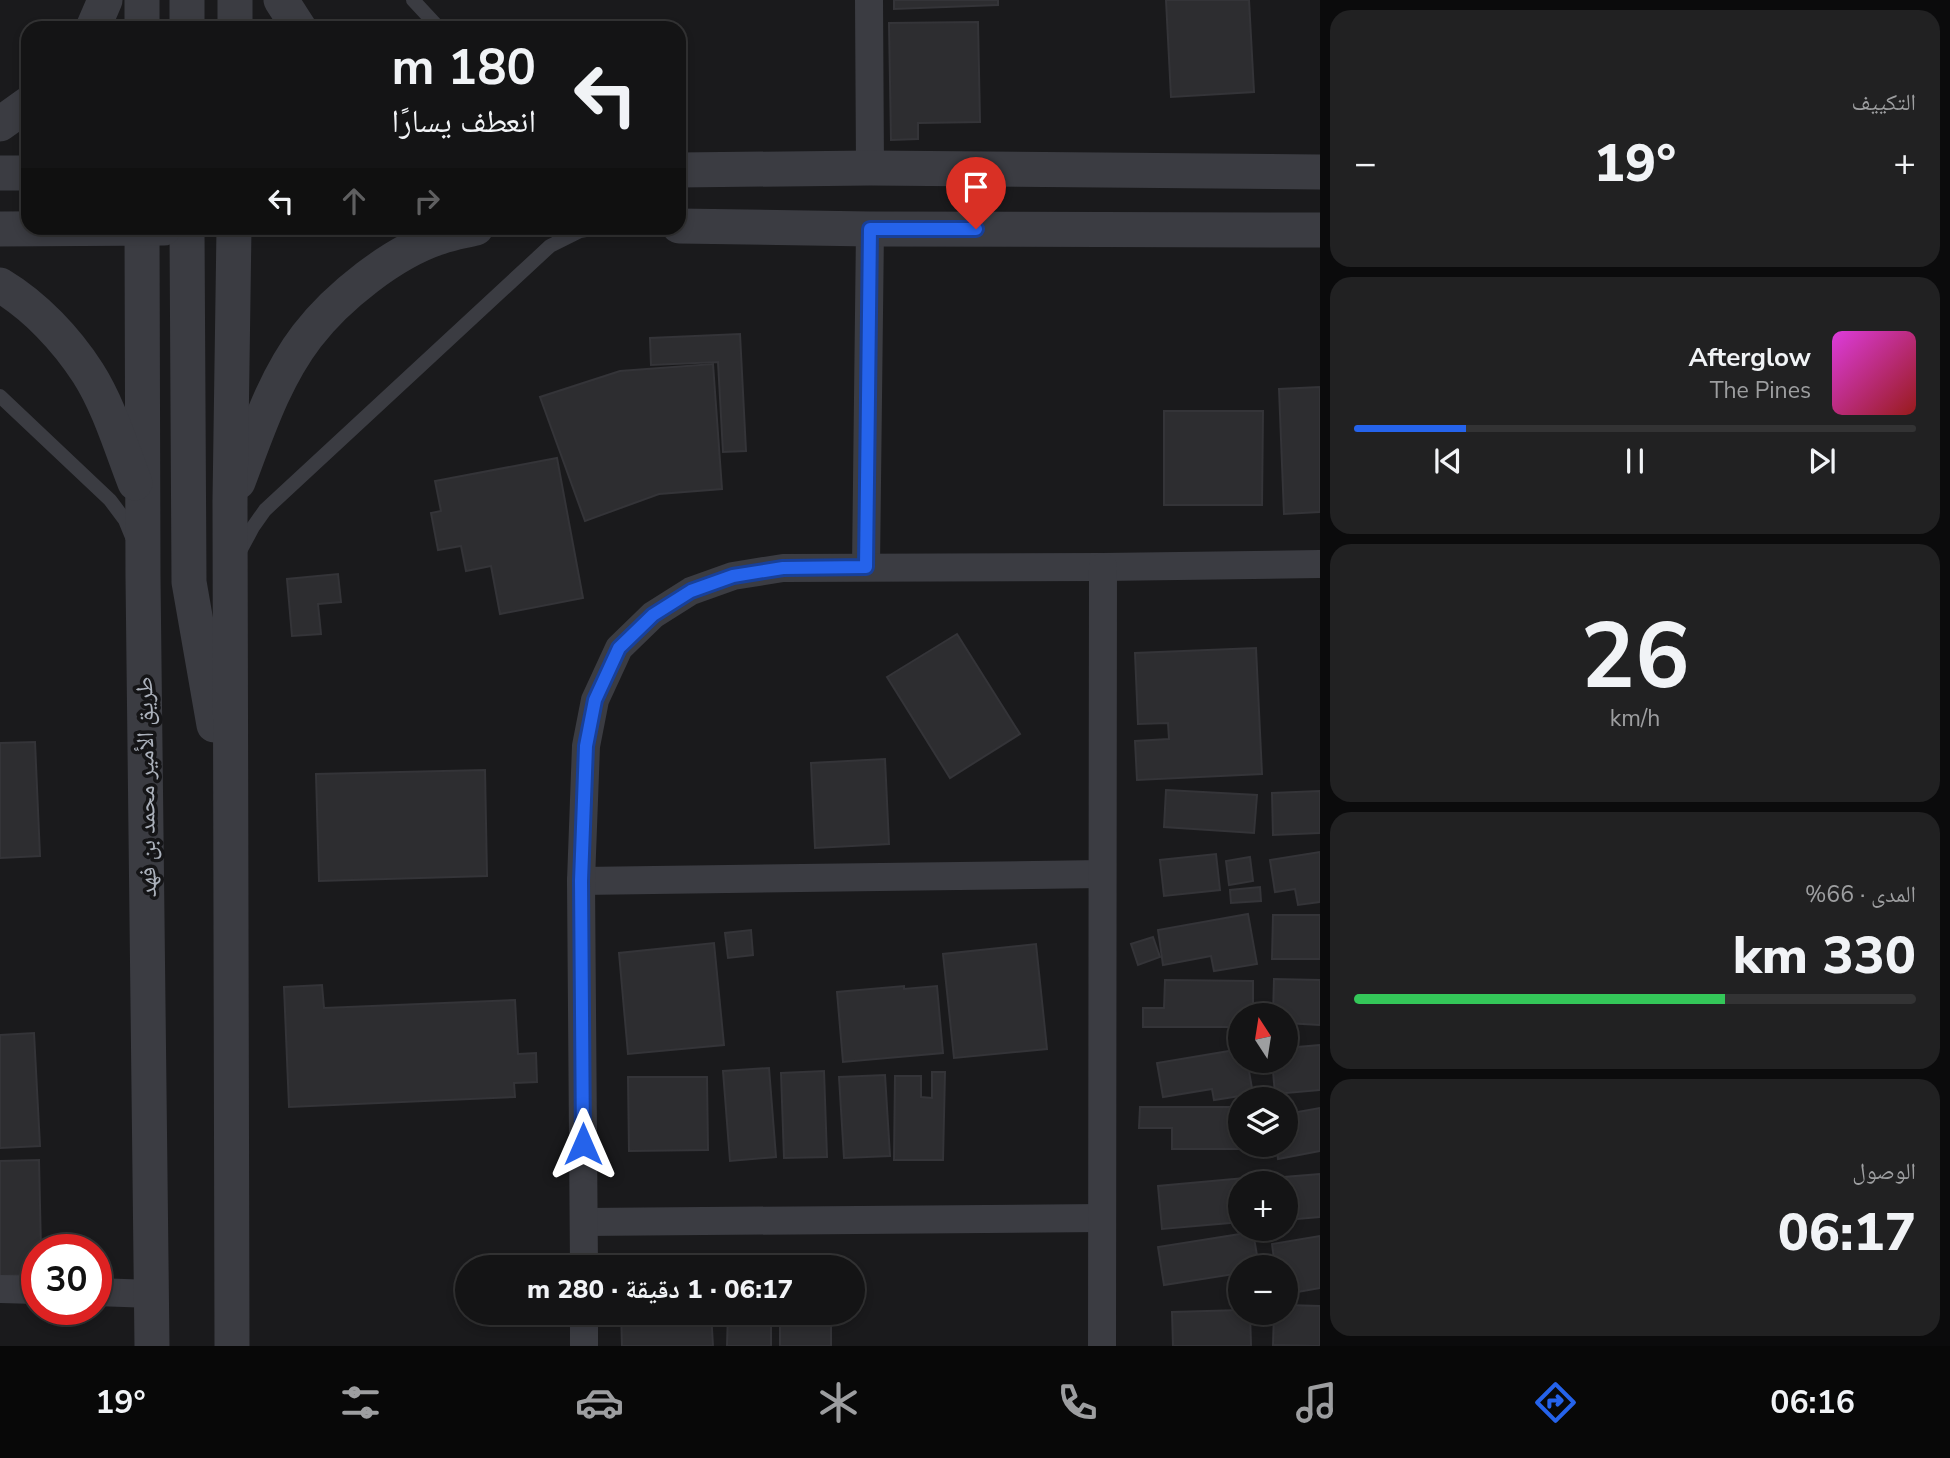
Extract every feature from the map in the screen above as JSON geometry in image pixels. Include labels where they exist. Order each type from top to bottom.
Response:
[{"type":"street","points":[[96,21],[104,0]]},
{"type":"street","points":[[142,0],[142,21]]},
{"type":"street","points":[[187,0],[187,21]]},
{"type":"street","points":[[234,21],[235,0]]},
{"type":"street","points":[[281,0],[294,21]]},
{"type":"street","points":[[869,0],[870,167]]},
{"type":"street","points":[[0,124],[21,109]]},
{"type":"street","points":[[686,170],[870,167],[1320,172]]},
{"type":"street","points":[[0,173],[21,173]]},
{"type":"street","points":[[686,226],[1320,230]]},
{"type":"street","points":[[0,229],[21,229]]},
{"type":"street","points":[[866,567],[870,229]]},
{"type":"street","name":"طريق الأمير محمد بن فهد","points":[[143,235],[143,577],[152,1346]]},
{"type":"street","points":[[187,235],[189,582],[231,818]]},
{"type":"street","points":[[232,1346],[230,501],[233,235]]},
{"type":"street","points":[[230,501],[267,406],[284,372],[307,336],[334,305],[366,279],[397,257],[446,235]]},
{"type":"street","points":[[0,285],[42,317],[89,374],[143,502]]},
{"type":"street","points":[[584,1255],[581,881],[586,746],[595,700],[619,648],[653,615],[691,591],[733,576],[783,568],[1320,564]]},
{"type":"street","points":[[1102,1346],[1103,567]]},
{"type":"street","points":[[581,881],[1102,874]]},
{"type":"street","points":[[584,1223],[1102,1218]]},
{"type":"street","points":[[0,1289],[21,1290]]},
{"type":"street","points":[[112,1293],[152,1294]]},
{"type":"street","points":[[584,1325],[584,1346]]},
{"type":"lane","points":[[412,0],[432,21]]},
{"type":"lane","points":[[230,577],[242,546],[265,510],[550,246],[572,235]]},
{"type":"lane","points":[[0,396],[110,500],[125,520],[135,544],[143,577]]},
{"type":"building","points":[[894,0],[998,0],[998,5],[894,9]]},
{"type":"building","points":[[1166,0],[1249,0],[1254,92],[1171,97]]},
{"type":"building","points":[[978,22],[980,122],[918,123],[918,139],[891,140],[889,23]]},
{"type":"building","points":[[740,334],[746,451],[723,452],[718,362],[651,365],[650,338]]},
{"type":"building","points":[[713,364],[722,489],[659,494],[585,521],[540,397],[620,371]]},
{"type":"building","points":[[1320,387],[1320,512],[1284,514],[1279,389]]},
{"type":"building","points":[[1164,411],[1263,411],[1262,505],[1164,505]]},
{"type":"building","points":[[557,458],[583,598],[500,614],[491,566],[466,571],[461,546],[438,550],[431,513],[441,511],[435,481]]},
{"type":"building","points":[[338,574],[341,602],[318,604],[321,634],[292,636],[287,579]]},
{"type":"building","points":[[957,634],[1020,734],[950,778],[887,677]]},
{"type":"building","points":[[1256,648],[1262,774],[1137,780],[1135,741],[1169,739],[1168,723],[1138,724],[1135,653]]},
{"type":"building","points":[[35,742],[40,856],[0,858],[0,743]]},
{"type":"building","points":[[885,759],[889,844],[815,848],[811,763]]},
{"type":"building","points":[[485,770],[487,876],[319,881],[316,774]]},
{"type":"building","points":[[1166,790],[1257,795],[1254,833],[1164,827]]},
{"type":"building","points":[[1320,791],[1320,833],[1273,835],[1272,793]]},
{"type":"building","points":[[1320,852],[1320,902],[1298,905],[1295,889],[1275,892],[1270,860]]},
{"type":"building","points":[[1216,854],[1220,890],[1164,896],[1160,860]]},
{"type":"building","points":[[1250,857],[1253,881],[1229,885],[1226,861]]},
{"type":"building","points":[[1260,887],[1261,901],[1231,903],[1230,890]]},
{"type":"building","points":[[1248,914],[1257,964],[1214,971],[1211,956],[1163,965],[1158,930]]},
{"type":"building","points":[[1273,915],[1320,915],[1320,959],[1272,959]]},
{"type":"building","points":[[751,930],[753,955],[728,958],[725,933]]},
{"type":"building","points":[[1153,937],[1160,957],[1138,965],[1131,944]]},
{"type":"building","points":[[714,943],[724,1045],[628,1054],[619,953]]},
{"type":"building","points":[[1036,944],[1047,1049],[954,1058],[943,954]]},
{"type":"building","points":[[1274,979],[1320,980],[1320,1025],[1298,1024],[1298,1003],[1273,1003]]},
{"type":"building","points":[[1165,980],[1253,981],[1253,1003],[1228,1003],[1228,1027],[1143,1027],[1143,1008],[1164,1008]]},
{"type":"building","points":[[322,985],[324,1008],[515,1000],[518,1054],[536,1053],[537,1082],[514,1083],[515,1097],[289,1107],[284,987]]},
{"type":"building","points":[[904,986],[904,989],[937,986],[943,1053],[843,1062],[837,992]]},
{"type":"building","points":[[34,1033],[40,1146],[0,1148],[0,1035]]},
{"type":"building","points":[[1320,1045],[1320,1090],[1298,1092],[1298,1087],[1274,1087],[1273,1073],[1298,1073],[1298,1047]]},
{"type":"building","points":[[1228,1051],[1228,1073],[1249,1073],[1252,1087],[1228,1087],[1228,1098],[1214,1100],[1212,1089],[1163,1097],[1157,1063]]},
{"type":"building","points":[[769,1068],[776,1157],[730,1161],[723,1071]]},
{"type":"building","points":[[824,1071],[827,1157],[784,1158],[781,1073]]},
{"type":"building","points":[[932,1072],[945,1072],[943,1160],[894,1160],[895,1076],[921,1076],[921,1097],[932,1098]]},
{"type":"building","points":[[885,1075],[890,1156],[844,1158],[839,1077]]},
{"type":"building","points":[[628,1077],[707,1077],[708,1150],[629,1151]]},
{"type":"building","points":[[1140,1107],[1228,1107],[1228,1149],[1172,1149],[1172,1128],[1139,1128]]},
{"type":"building","points":[[1320,1108],[1320,1151],[1298,1155],[1298,1112]]},
{"type":"building","points":[[39,1160],[41,1234],[21,1234],[21,1275],[0,1276],[0,1161]]},
{"type":"building","points":[[1320,1174],[1320,1217],[1298,1219],[1298,1176]]},
{"type":"building","points":[[1228,1180],[1228,1223],[1162,1229],[1158,1186]]},
{"type":"building","points":[[1228,1236],[1228,1241],[1255,1241],[1257,1255],[1228,1255],[1228,1275],[1164,1285],[1158,1247]]},
{"type":"building","points":[[1320,1236],[1320,1288],[1298,1292],[1298,1255],[1273,1255],[1272,1244]]},
{"type":"building","points":[[1298,1305],[1320,1306],[1320,1346],[1273,1345],[1274,1325],[1298,1325]]},
{"type":"building","points":[[1228,1310],[1228,1325],[1250,1325],[1251,1346],[1173,1346],[1172,1312]]},
{"type":"building","points":[[621,1325],[712,1325],[713,1346],[622,1346]]},
{"type":"building","points":[[728,1325],[771,1325],[771,1346],[727,1346]]},
{"type":"building","points":[[780,1325],[831,1325],[831,1346],[780,1346]]},
{"type":"route","points":[[583,1144],[581,881],[586,746],[595,700],[619,648],[653,615],[691,591],[733,576],[783,568],[866,567],[870,229],[976,229]]}]
